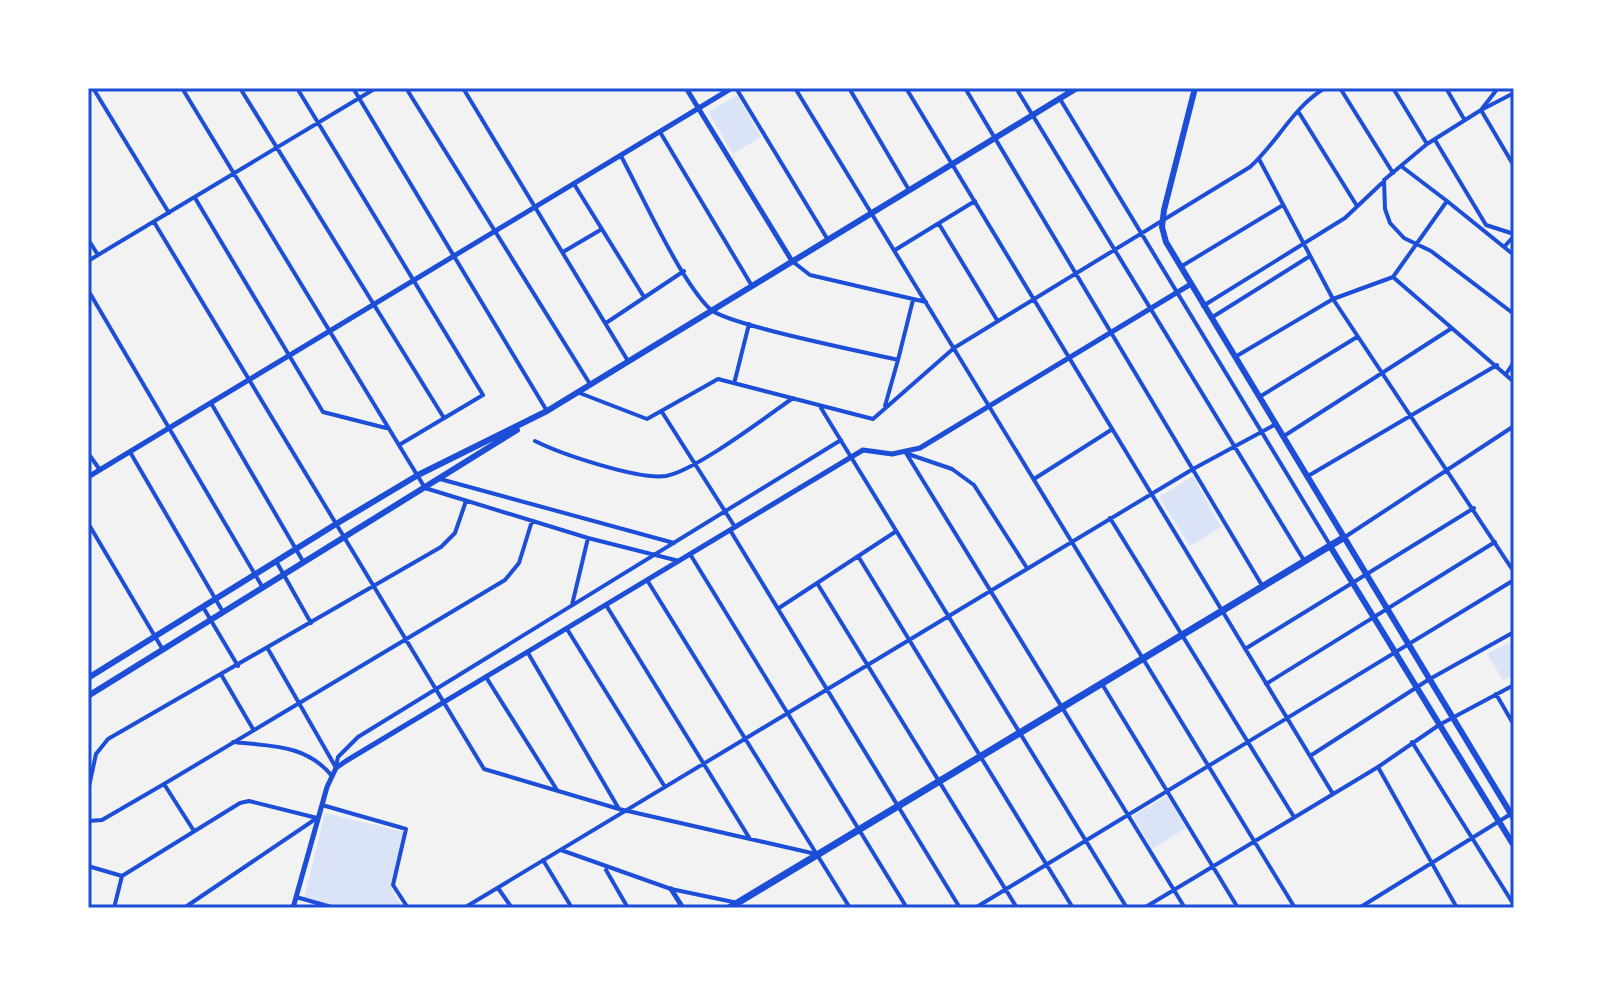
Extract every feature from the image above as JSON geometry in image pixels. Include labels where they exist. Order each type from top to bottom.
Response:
[{"type":"main road","points":[[89,692],[212,621],[577,392],[1060,99],[1067,91],[1077,88]]},
{"type":"main road","points":[[1195,88],[1163,220],[1166,242],[1308,476],[1384,609],[1513,815]]},
{"type":"main road","points":[[88,678],[418,475],[547,411]]},
{"type":"main road","points":[[729,908],[1343,538]]},
{"type":"main road","points":[[1330,546],[1514,846]]},
{"type":"street","points":[[93,88],[169,213]]},
{"type":"street","points":[[182,88],[425,488],[588,538],[679,561]]},
{"type":"street","points":[[240,88],[444,418]]},
{"type":"street","points":[[297,88],[483,395],[399,445]]},
{"type":"street","points":[[353,88],[547,411]]},
{"type":"street","points":[[88,261],[376,88]]},
{"type":"street","points":[[406,88],[493,233],[590,384]]},
{"type":"street","points":[[463,88],[628,361]]},
{"type":"street","points":[[686,88],[792,261],[810,275],[926,302]]},
{"type":"street","points":[[88,477],[734,88],[828,240]]},
{"type":"street","points":[[795,88],[1295,908]]},
{"type":"street","points":[[849,88],[909,190]]},
{"type":"street","points":[[906,88],[1333,794]]},
{"type":"street","points":[[965,88],[1263,587]]},
{"type":"street","points":[[1016,88],[1305,562]]},
{"type":"street","points":[[577,392],[647,419],[711,382],[735,381],[873,419],[954,348],[1259,159],[1298,111],[1325,88]]},
{"type":"street","points":[[1340,88],[1393,173]]},
{"type":"street","points":[[1393,88],[1427,144]]},
{"type":"street","points":[[1446,88],[1464,119]]},
{"type":"street","points":[[1481,110],[1498,88]]},
{"type":"street","points":[[1203,306],[1304,245],[1357,206],[1434,139],[1514,93]]},
{"type":"street","points":[[1060,99],[1179,291],[1330,546]]},
{"type":"street","points":[[1481,110],[1514,166]]},
{"type":"street","points":[[1298,111],[1357,206]]},
{"type":"street","points":[[660,132],[752,286]]},
{"type":"street","points":[[1434,139],[1486,225],[1514,235],[1504,247]]},
{"type":"street","points":[[621,156],[684,271],[711,311],[749,324],[898,360]]},
{"type":"street","points":[[1259,159],[1333,299],[1514,572]]},
{"type":"street","points":[[1401,166],[1514,255]]},
{"type":"street","points":[[1384,180],[1383,198],[1390,223],[1404,238],[1416,243],[1514,314]]},
{"type":"street","points":[[574,184],[644,297]]},
{"type":"street","points":[[195,198],[326,414],[386,428]]},
{"type":"street","points":[[894,250],[975,201]]},
{"type":"street","points":[[1235,357],[1333,299],[1393,277],[1447,201]]},
{"type":"street","points":[[1181,266],[1283,205]]},
{"type":"street","points":[[154,222],[484,769],[619,809],[818,855]]},
{"type":"street","points":[[939,224],[997,320]]},
{"type":"street","points":[[563,253],[602,229]]},
{"type":"street","points":[[88,239],[98,255]]},
{"type":"street","points":[[1211,318],[1310,256]]},
{"type":"street","points":[[605,323],[684,271]]},
{"type":"street","points":[[1393,277],[1514,382]]},
{"type":"street","points":[[906,453],[989,408],[1191,284]]},
{"type":"street","points":[[88,290],[263,588]]},
{"type":"street","points":[[885,408],[913,299]]},
{"type":"street","points":[[735,381],[749,324]]},
{"type":"street","points":[[1284,436],[1452,328]]},
{"type":"street","points":[[1259,397],[1357,337]]},
{"type":"street","points":[[1506,374],[1514,362]]},
{"type":"street","points":[[1308,476],[1497,365]]},
{"type":"street","points":[[535,441],[649,476],[666,476],[695,462],[793,398]]},
{"type":"street","points":[[211,403],[304,563]]},
{"type":"street","points":[[820,406],[1127,908]]},
{"type":"street","points":[[662,412],[726,512],[779,608],[960,908]]},
{"type":"street","points":[[464,908],[1110,518],[1276,424]]},
{"type":"street","points":[[1343,538],[1514,426]]},
{"type":"street","points":[[1034,479],[1111,430]]},
{"type":"street","points":[[293,908],[321,805],[338,757],[346,746],[841,440]]},
{"type":"street","points":[[336,768],[869,448],[906,453],[952,469],[974,485],[1027,568]]},
{"type":"street","points":[[130,452],[224,613]]},
{"type":"street","points":[[88,453],[100,470]]},
{"type":"street","points":[[906,453],[1185,908]]},
{"type":"street","points":[[440,479],[674,543]]},
{"type":"street","points":[[88,791],[96,754],[108,739],[450,540],[466,501]]},
{"type":"street","points":[[1245,649],[1474,508]]},
{"type":"street","points":[[1110,518],[1294,817]]},
{"type":"street","points":[[88,821],[102,820],[505,580],[519,563],[532,521]]},
{"type":"street","points":[[88,523],[163,650]]},
{"type":"street","points":[[779,608],[895,532]]},
{"type":"street","points":[[572,605],[588,538]]},
{"type":"street","points":[[1266,684],[1495,542]]},
{"type":"street","points":[[690,554],[907,908]]},
{"type":"street","points":[[858,556],[1073,908]]},
{"type":"street","points":[[276,561],[311,623]]},
{"type":"street","points":[[647,580],[850,908]]},
{"type":"street","points":[[975,908],[1405,643],[1514,580]]},
{"type":"street","points":[[817,583],[1017,908]]},
{"type":"street","points":[[606,605],[751,841]]},
{"type":"street","points":[[203,607],[238,666]]},
{"type":"street","points":[[567,629],[665,787]]},
{"type":"street","points":[[1310,756],[1428,680],[1514,632]]},
{"type":"street","points":[[267,648],[336,768]]},
{"type":"street","points":[[528,653],[619,809]]},
{"type":"street","points":[[222,675],[253,729]]},
{"type":"street","points":[[486,677],[558,791]]},
{"type":"street","points":[[1102,684],[1238,908]]},
{"type":"street","points":[[1144,908],[1378,767],[1439,725],[1514,685]]},
{"type":"street","points":[[1496,694],[1514,725]]},
{"type":"street","points":[[233,742],[294,749],[317,760],[332,776]]},
{"type":"street","points":[[1412,742],[1514,905]]},
{"type":"street","points":[[1378,767],[1457,908]]},
{"type":"street","points":[[164,784],[194,831]]},
{"type":"street","points":[[114,908],[122,876],[249,801],[317,818]]},
{"type":"street","points":[[321,805],[406,829],[393,885],[408,908]]},
{"type":"street","points":[[1359,908],[1498,821],[1513,815]]},
{"type":"street","points":[[184,908],[317,818]]},
{"type":"street","points":[[561,850],[604,868],[671,889],[738,903]]},
{"type":"street","points":[[543,860],[572,908]]},
{"type":"street","points":[[88,866],[122,876]]},
{"type":"street","points":[[604,868],[628,908]]},
{"type":"street","points":[[498,888],[512,908]]},
{"type":"street","points":[[671,889],[683,908]]},
{"type":"street","points":[[296,897],[335,908]]},
{"type":"shaded area","points":[[738,95],[761,137],[733,154],[708,112]]},
{"type":"shaded area","points":[[1193,476],[1221,527],[1190,546],[1159,497]]},
{"type":"shaded area","points":[[1514,640],[1514,674],[1503,680],[1487,654]]},
{"type":"shaded area","points":[[1167,796],[1186,828],[1152,849],[1133,816]]},
{"type":"shaded area","points":[[325,813],[404,832],[391,888],[403,908],[343,908],[304,898]]}]
